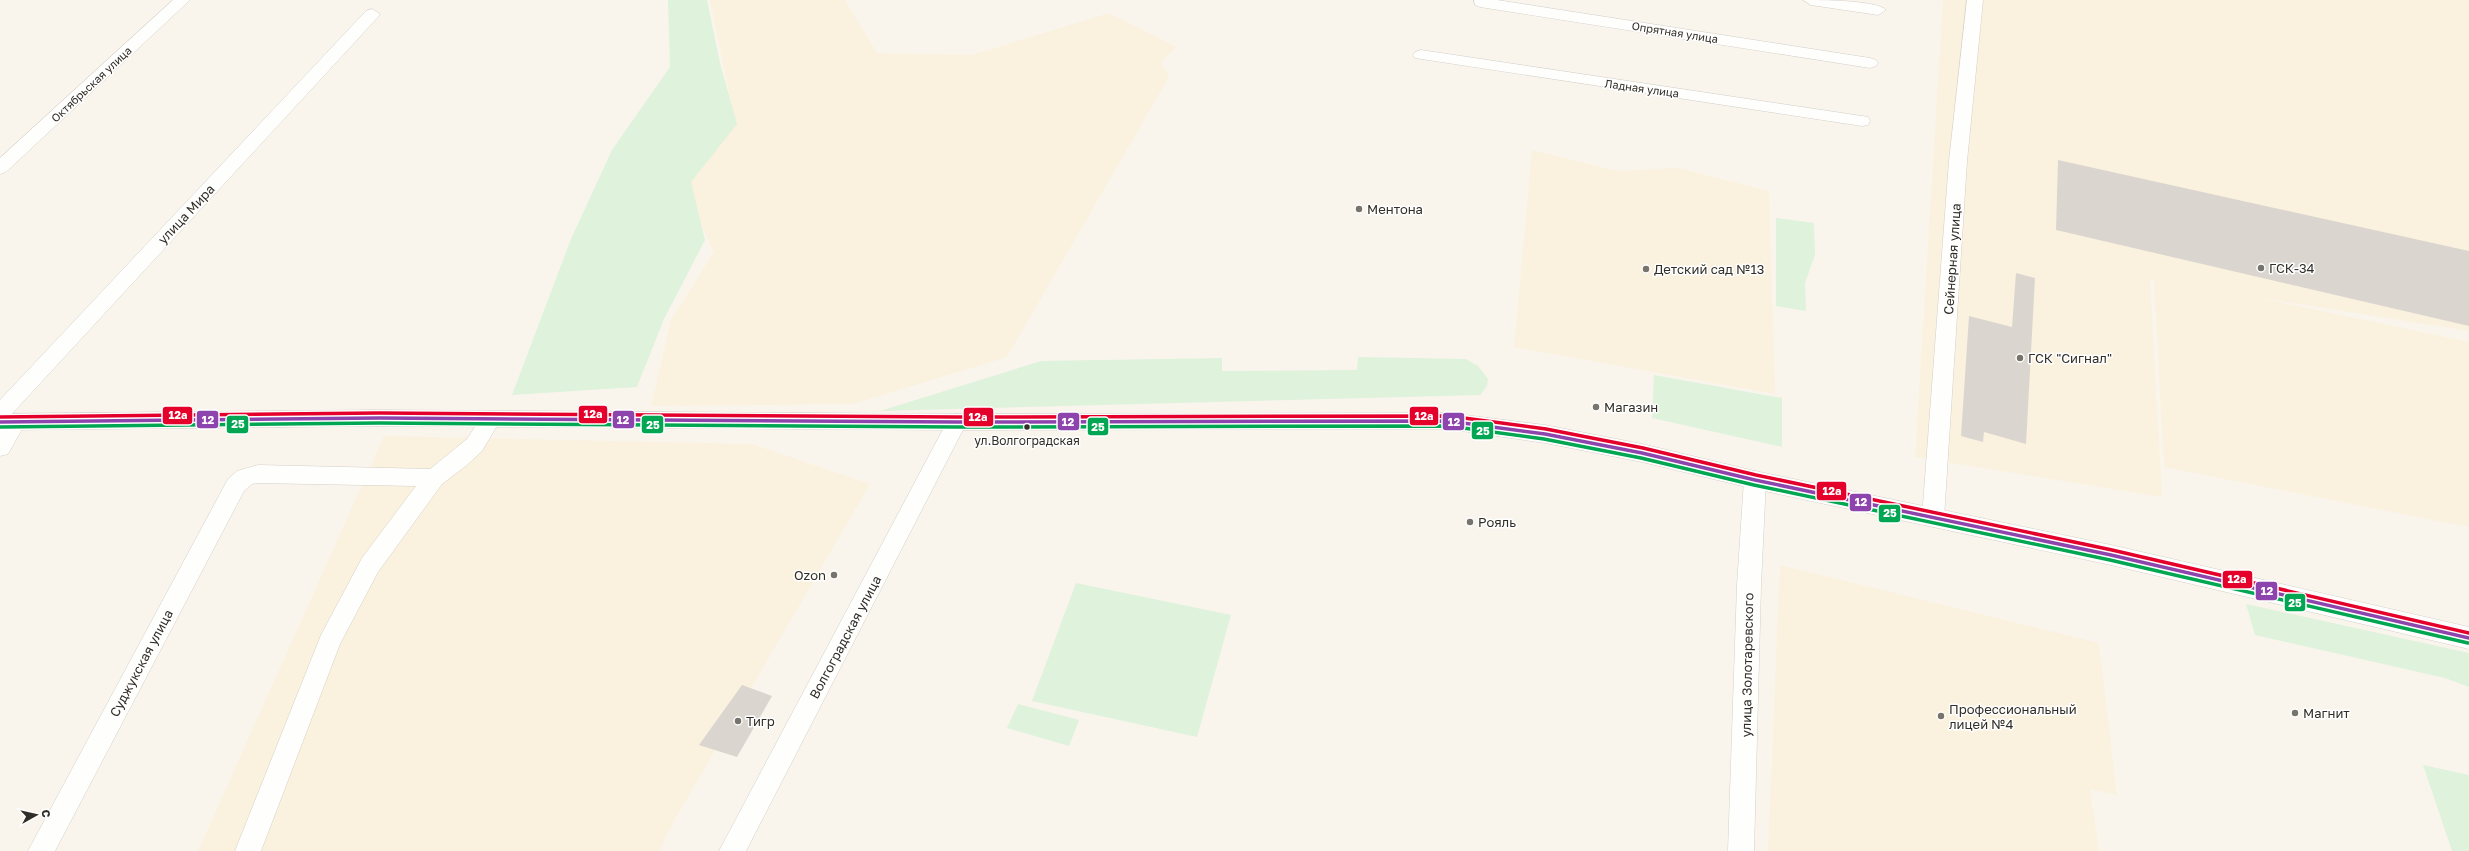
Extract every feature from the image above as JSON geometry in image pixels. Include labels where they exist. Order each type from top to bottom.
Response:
[{"type":"street","name":"Октябрьская улица","points":[[0,168],[182,0]]},
{"type":"street","points":[[1811,0],[1878,10]]},
{"type":"street","name":"Сейнерная улица","points":[[1933,518],[1958,161],[1975,0]]},
{"type":"street","name":"Опрятная улица","points":[[1480,2],[1870,63]]},
{"type":"street","name":"улица Мира","points":[[0,448],[5,419],[372,14]]},
{"type":"street","name":"Ладная улица","points":[[1422,55],[1862,120]]},
{"type":"street","points":[[5,419],[491,418],[957,422],[1448,421],[1545,434],[2208,578],[2469,638]]},
{"type":"street","points":[[248,851],[329,642],[370,565],[434,478],[455,465],[472,450],[485,433],[491,418]]},
{"type":"street","name":"Волгоградская улица","points":[[732,851],[957,422]]},
{"type":"street","name":"Суджукская улица","points":[[41,851],[236,485],[245,477],[258,474],[434,478]]},
{"type":"street","name":"улица Золотаревского","points":[[1741,851],[1749,584],[1755,480]]},
{"type":"shaded area","points":[[710,0],[845,0],[877,53],[972,55],[1109,13],[1176,47],[1161,62],[1169,77],[1007,357],[853,404],[651,406],[671,320],[714,252],[684,186],[734,118]]},
{"type":"shaded area","points":[[1943,0],[2469,0],[2469,331],[2255,297],[2469,342],[2469,527],[2164,467],[2154,281],[2150,280],[2162,497],[1915,457]]},
{"type":"shaded area","name":"Детский сад №13","points":[[1532,150],[1618,171],[1678,168],[1769,191],[1775,394],[1514,347]]},
{"type":"shaded area","points":[[384,436],[752,444],[870,484],[675,819],[659,851],[198,851]]},
{"type":"shaded area","name":"Профессиональный лицей №4","points":[[1780,565],[2099,643],[2117,795],[2090,789],[2099,851],[1768,851]]},
{"type":"green space","points":[[668,0],[707,0],[720,63],[737,124],[691,182],[705,240],[664,319],[637,387],[512,395],[571,239],[612,150],[670,67]]},
{"type":"green space","points":[[1776,218],[1814,223],[1815,255],[1805,283],[1806,311],[1776,306]]},
{"type":"green space","points":[[1358,357],[1466,359],[1478,366],[1488,379],[1487,386],[1480,395],[880,411],[1041,361],[1222,358],[1222,371],[1357,370]]},
{"type":"green space","points":[[1654,375],[1782,398],[1782,447],[1652,418]]},
{"type":"green space","points":[[1076,583],[1231,615],[1197,737],[1032,701]]},
{"type":"green space","points":[[2246,604],[2469,653],[2469,687],[2445,678],[2255,635]]},
{"type":"green space","points":[[1018,704],[1079,720],[1069,746],[1007,728]]},
{"type":"green space","points":[[2423,765],[2469,775],[2469,851],[2452,851]]},
{"type":"building","points":[[2058,160],[2469,251],[2469,326],[2056,230]]},
{"type":"building","points":[[2016,273],[2035,278],[2026,444],[1984,432],[1983,442],[1961,436],[1969,316],[2012,327]]},
{"type":"building","name":"Тигр","points":[[742,685],[772,696],[737,757],[699,745]]},
{"type":"transit line","name":"12а","points":[[0,417],[379,413],[957,417],[1449,416],[1546,429],[1643,448],[1756,475],[2112,550],[2469,633]]},
{"type":"transit line","name":"12","points":[[0,422],[379,418],[957,422],[1448,421],[1545,434],[1642,453],[1755,480],[2111,555],[2469,638]]},
{"type":"transit line","name":"25","points":[[0,427],[379,423],[957,427],[1448,426],[1544,439],[1641,458],[1754,485],[2110,560],[2468,643]]},
{"type":"place","name":"Ментона","points":[[1359,209]]},
{"type":"place","name":"ГСК-34","points":[[2261,268]]},
{"type":"place","name":"Детский сад №13","points":[[1646,269]]},
{"type":"place","name":"ГСК \"Сигнал\"","points":[[2020,358]]},
{"type":"place","name":"Магазин","points":[[1596,407]]},
{"type":"place","name":"ул.Волгоградская","points":[[1027,427]]},
{"type":"place","name":"Рояль","points":[[1470,522]]},
{"type":"place","name":"Ozon","points":[[834,575]]},
{"type":"place","name":"Магнит","points":[[2295,713]]},
{"type":"place","name":"Профессиональный лицей №4","points":[[1941,716]]},
{"type":"place","name":"Тигр","points":[[738,721]]}]
